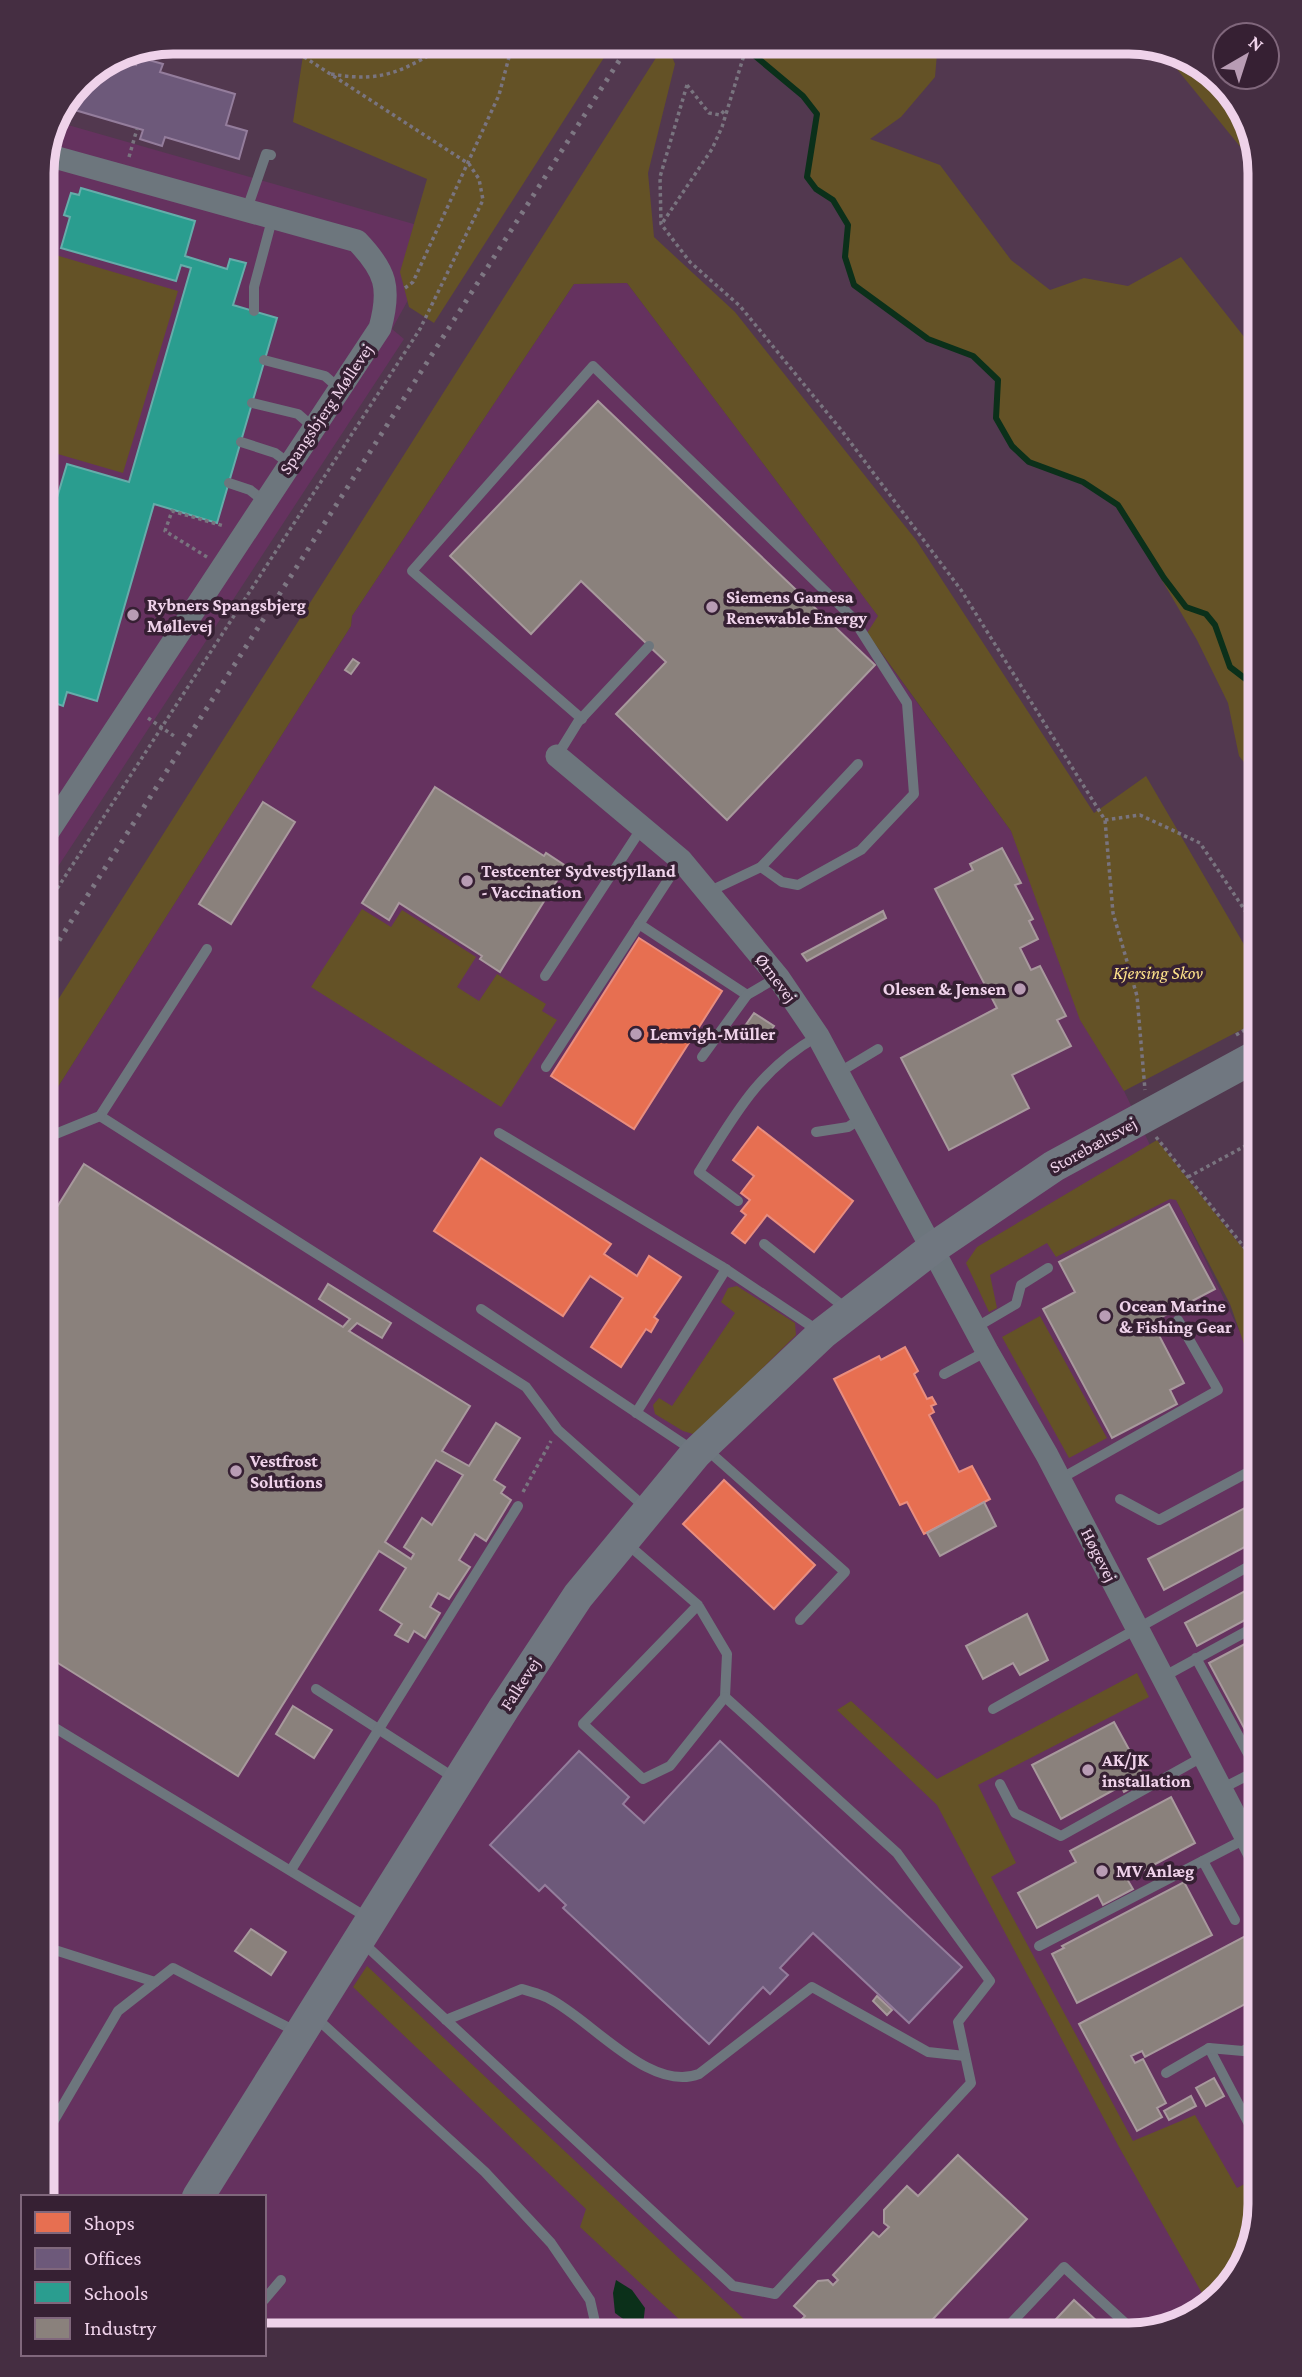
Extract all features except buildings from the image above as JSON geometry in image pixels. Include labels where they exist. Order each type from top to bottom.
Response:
[{"type":"street","points":[[56,158],[357,241],[378,263],[388,301]]},
{"type":"street","name":"Spangsbjerg Møllevej","points":[[55,822],[132,707],[211,565],[265,502],[380,328],[388,301]]},
{"type":"street","name":"Ørnevej","points":[[556,756],[681,860],[778,977],[818,1036],[933,1248]]},
{"type":"street","name":"Storebæltsvej","points":[[933,1248],[1054,1166],[1248,1060]]},
{"type":"street","name":"Falkevej","points":[[199,2195],[459,1780],[578,1597],[647,1509],[699,1450],[822,1333],[933,1248]]},
{"type":"street","name":"Høgevej","points":[[933,1248],[1060,1479],[1221,1789],[1248,1826]]},
{"type":"lane","points":[[247,209],[266,153],[271,155]]},
{"type":"lane","points":[[254,311],[254,287],[273,216]]},
{"type":"lane","points":[[264,360],[325,376],[340,389]]},
{"type":"lane","points":[[582,719],[412,571],[593,366],[852,617],[907,704],[914,794],[860,850],[798,885],[782,882],[761,866]]},
{"type":"lane","points":[[252,403],[298,414],[314,428]]},
{"type":"lane","points":[[241,442],[275,453],[290,464]]},
{"type":"lane","points":[[229,483],[250,490],[265,502]]},
{"type":"lane","points":[[556,756],[582,719],[649,646]]},
{"type":"lane","points":[[708,892],[761,866],[858,764]]},
{"type":"lane","points":[[545,976],[643,826]]},
{"type":"lane","points":[[546,1067],[681,860]]},
{"type":"lane","points":[[639,924],[747,995]]},
{"type":"lane","points":[[55,1134],[100,1116],[207,949]]},
{"type":"lane","points":[[702,1057],[747,995],[778,977]]},
{"type":"lane","points":[[738,1201],[699,1172],[734,1116],[774,1065],[818,1036]]},
{"type":"lane","points":[[838,1073],[878,1049]]},
{"type":"lane","points":[[100,1116],[527,1387],[558,1430],[647,1509]]},
{"type":"lane","points":[[816,1132],[848,1127],[862,1118]]},
{"type":"lane","points":[[499,1133],[726,1269],[822,1333]]},
{"type":"lane","points":[[764,1244],[851,1312]]},
{"type":"lane","points":[[975,1328],[1016,1304],[1021,1285],[1048,1268]]},
{"type":"lane","points":[[636,1413],[726,1269]]},
{"type":"lane","points":[[481,1310],[636,1413],[699,1450],[845,1572],[800,1620]]},
{"type":"lane","points":[[1060,1479],[1218,1390],[1178,1320]]},
{"type":"lane","points":[[944,1374],[987,1350]]},
{"type":"lane","points":[[1120,1499],[1159,1520],[1248,1472]]},
{"type":"lane","points":[[291,1870],[518,1506]]},
{"type":"lane","points":[[623,1540],[698,1605],[727,1654],[725,1697],[670,1766],[643,1779],[583,1724],[698,1605]]},
{"type":"lane","points":[[993,1709],[1248,1566]]},
{"type":"lane","points":[[1163,1677],[1248,1630]]},
{"type":"lane","points":[[1196,1658],[1248,1751]]},
{"type":"lane","points":[[316,1689],[459,1780]]},
{"type":"lane","points":[[54,1727],[291,1870],[365,1929],[446,2020],[733,2286],[775,2294],[971,2083],[958,2022],[990,1981],[897,1853],[725,1697]]},
{"type":"lane","points":[[1000,1784],[1015,1813],[1061,1836],[1204,1756]]},
{"type":"lane","points":[[1221,1789],[1248,1774]]},
{"type":"lane","points":[[1039,1946],[1203,1861],[1248,1828]]},
{"type":"lane","points":[[1203,1861],[1235,1920]]},
{"type":"lane","points":[[54,1952],[58,1951],[155,1982]]},
{"type":"lane","points":[[54,2120],[118,2011],[173,1968],[306,2024],[485,2172],[551,2243],[590,2300],[595,2322]]},
{"type":"lane","points":[[446,2020],[522,1989],[549,1998],[646,2067],[686,2079],[699,2074],[812,1987],[928,2052],[965,2056]]},
{"type":"lane","points":[[1166,2073],[1209,2049],[1243,2051],[1248,2048]]},
{"type":"lane","points":[[1209,2049],[1248,2122]]},
{"type":"lane","points":[[1011,2323],[1064,2267],[1125,2323]]},
{"type":"lane","points":[[266,2298],[281,2280]]},
{"type":"path","points":[[328,74],[357,79],[391,76],[431,54]]},
{"type":"path","points":[[388,301],[413,282],[499,95],[510,54]]},
{"type":"path","points":[[661,224],[712,149],[744,55]]},
{"type":"path","points":[[728,107],[720,115],[709,113],[687,85],[660,177],[661,224],[690,262],[740,306],[766,337],[842,431],[953,579],[1105,820],[1113,913],[1137,996],[1146,1115],[1156,1137],[1248,1252]]},
{"type":"path","points":[[123,176],[137,129]]},
{"type":"path","points":[[211,565],[165,531],[172,511],[230,528]]},
{"type":"path","points":[[132,707],[174,736]]},
{"type":"path","points":[[1105,820],[1140,815],[1200,843],[1248,915]]},
{"type":"path","points":[[1188,1177],[1248,1144]]},
{"type":"path","points":[[518,1506],[517,1502],[534,1474],[535,1467],[558,1430]]},
{"type":"shaded area","name":"Rybners Spangsbjerg Møllevej","points":[[66,124],[445,233],[392,329],[404,339],[55,872],[55,166],[58,143]]},
{"type":"shaded area","points":[[627,283],[879,617],[867,634],[1011,831],[1124,1091],[1248,1349],[1247,2219],[1239,2249],[1228,2270],[1207,2293],[1174,2314],[1128,2323],[266,2322],[266,2195],[54,2195],[55,1092],[351,626],[352,616],[574,284]]},
{"type":"shaded area","points":[[616,2280],[632,2290],[645,2308],[643,2322],[628,2322],[615,2313],[613,2293]]},
{"type":"green space","points":[[303,54],[606,54],[434,323],[409,307],[400,272],[427,179],[293,122]]},
{"type":"green space","name":"Kjersing Skov","points":[[658,55],[671,55],[675,64],[648,173],[654,237],[735,312],[916,540],[1094,813],[1146,776],[1248,951],[1248,1026],[1124,1091],[1080,1020],[1011,831],[867,633],[878,616],[627,283],[574,284],[352,616],[351,626],[55,1092],[55,1005]]},
{"type":"green space","points":[[753,55],[937,55],[935,77],[901,117],[870,139],[940,165],[1011,260],[1050,290],[1084,278],[1128,286],[1181,257],[1248,342],[1248,767],[1239,756],[1228,703],[1197,640],[1118,505],[1083,482],[1029,462],[1012,446],[996,418],[998,380],[988,366],[973,356],[928,339],[854,285],[845,257],[848,225],[833,200],[816,189],[807,177],[817,114],[803,96]]},
{"type":"green space","points":[[1171,62],[1188,70],[1211,87],[1211,91],[1215,91],[1232,114],[1245,153]]},
{"type":"green space","points":[[55,255],[178,291],[123,473],[55,453]]},
{"type":"green space","points":[[362,909],[391,927],[402,910],[476,957],[457,987],[479,1001],[497,974],[546,1004],[542,1011],[557,1020],[501,1107],[311,987]]},
{"type":"green space","points":[[1157,1140],[1248,1255],[1248,1355],[1230,1304],[1176,1200],[1170,1199],[1056,1257],[1047,1243],[990,1275],[997,1308],[989,1312],[966,1263],[977,1247]]},
{"type":"green space","points":[[737,1286],[795,1323],[796,1335],[699,1431],[693,1434],[683,1431],[655,1414],[653,1405],[659,1398],[672,1406],[735,1313],[721,1302],[728,1288]]},
{"type":"green space","points":[[1040,1316],[1107,1438],[1069,1458],[1002,1337]]},
{"type":"green space","points":[[1137,1673],[1149,1697],[978,1785],[1016,1863],[991,1877],[1133,2141],[1195,2115],[1237,2188],[1248,2182],[1247,2219],[1239,2249],[1228,2270],[1203,2296],[1119,2147],[937,1805],[837,1710],[851,1701],[937,1779]]},
{"type":"green space","points":[[367,1966],[748,2323],[683,2323],[580,2227],[586,2209],[353,1987]]},
{"type":"waterway","points":[[753,55],[803,96],[817,114],[807,177],[816,189],[833,200],[848,225],[845,257],[854,285],[928,339],[973,356],[998,380],[996,418],[1012,446],[1029,462],[1083,482],[1118,505],[1164,578],[1186,607],[1206,614],[1215,625],[1230,667],[1248,681]]},
{"type":"railway","points":[[55,947],[623,54]]},
{"type":"place","name":"Siemens Gamesa Renewable Energy","points":[[712,607]]},
{"type":"place","name":"Rybners Spangsbjerg Møllevej","points":[[133,615]]},
{"type":"place","name":"Testcenter Sydvestjylland - Vaccination","points":[[467,881]]},
{"type":"place","name":"Olesen & Jensen","points":[[1020,989]]},
{"type":"place","name":"Lemvigh-Müller","points":[[636,1034]]},
{"type":"place","name":"Ocean Marine & Fishing Gear","points":[[1105,1316]]},
{"type":"place","name":"Vestfrost Solutions","points":[[236,1471]]},
{"type":"place","name":"AK/JK installation","points":[[1088,1770]]},
{"type":"place","name":"MV Anlæg","points":[[1102,1871]]}]
